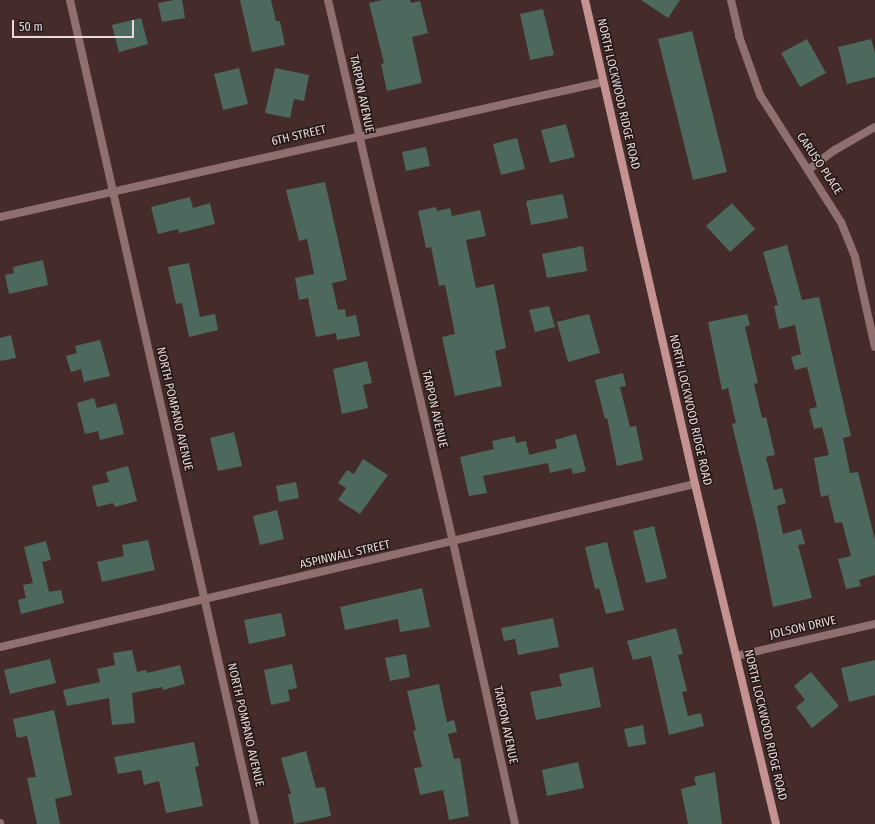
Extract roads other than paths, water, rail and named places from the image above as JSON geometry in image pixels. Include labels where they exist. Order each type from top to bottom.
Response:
[{"type":"street","name":"NORTH POMPANO AVENUE","points":[[70,0],[255,824]]},
{"type":"street","name":"TARPON AVENUE","points":[[328,0],[357,135],[453,542],[514,824]]},
{"type":"street","name":"NORTH LOCKWOOD RIDGE ROAD","points":[[585,0],[695,484],[776,824]]},
{"type":"street","name":"CARUSO PLACE","points":[[731,0],[739,36],[760,95],[833,206],[855,257],[875,347]]},
{"type":"street","name":"6TH STREET","points":[[0,217],[357,135],[603,82]]},
{"type":"street","points":[[808,170],[839,147],[875,127]]},
{"type":"street","name":"ASPINWALL STREET","points":[[0,647],[453,542],[695,484]]},
{"type":"street","name":"JOLSON DRIVE","points":[[736,656],[875,624]]}]
